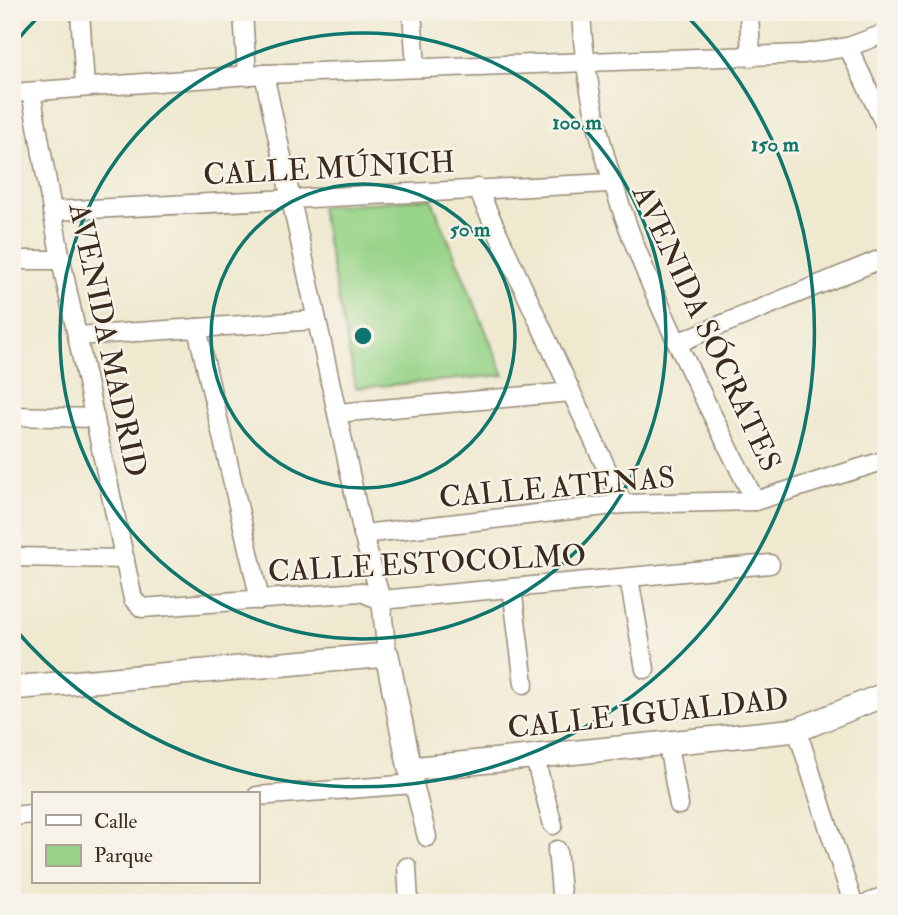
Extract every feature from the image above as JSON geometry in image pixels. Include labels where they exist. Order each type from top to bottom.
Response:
[{"type":"street","points":[[80,12],[85,87]]},
{"type":"street","points":[[243,12],[256,75],[289,199],[363,534],[381,600],[387,655],[427,837]]},
{"type":"street","points":[[412,12],[416,67]]},
{"type":"street","name":"AVENIDA SÓCRATES","points":[[581,12],[583,61],[610,183],[677,343],[755,500]]},
{"type":"street","points":[[749,12],[751,57]]},
{"type":"street","points":[[12,93],[256,75],[416,67],[803,54],[848,47],[886,33]]},
{"type":"street","points":[[848,47],[886,127]]},
{"type":"street","name":"AVENIDA MADRID","points":[[31,92],[61,260],[133,599]]},
{"type":"street","name":"CALLE MÚNICH","points":[[52,211],[610,183]]},
{"type":"street","points":[[477,188],[623,504]]},
{"type":"street","points":[[677,343],[886,257]]},
{"type":"street","points":[[12,260],[61,260]]},
{"type":"street","points":[[78,336],[316,320]]},
{"type":"street","points":[[197,328],[260,600]]},
{"type":"street","points":[[337,413],[571,392]]},
{"type":"street","points":[[12,416],[95,418]]},
{"type":"street","name":"CALLE ATENAS","points":[[363,534],[623,504],[755,500],[886,460]]},
{"type":"street","points":[[12,557],[125,559]]},
{"type":"street","name":"CALLE ESTOCOLMO","points":[[133,599],[142,608],[148,609],[361,592],[381,600],[770,564]]},
{"type":"street","points":[[629,578],[645,668]]},
{"type":"street","points":[[512,588],[524,684]]},
{"type":"street","points":[[12,688],[387,655]]},
{"type":"street","name":"CALLE IGUALDAD","points":[[412,777],[535,759],[797,730],[886,694]]},
{"type":"street","points":[[797,730],[853,903]]},
{"type":"street","points":[[668,746],[679,805]]},
{"type":"street","points":[[535,759],[553,825]]},
{"type":"street","points":[[259,796],[412,777]]},
{"type":"street","points":[[12,816],[32,814]]},
{"type":"street","points":[[557,850],[562,903]]},
{"type":"street","points":[[407,867],[409,903]]},
{"type":"street","points":[[869,903],[886,895]]},
{"type":"green space","points":[[431,198],[504,375],[356,388],[320,207]]}]
